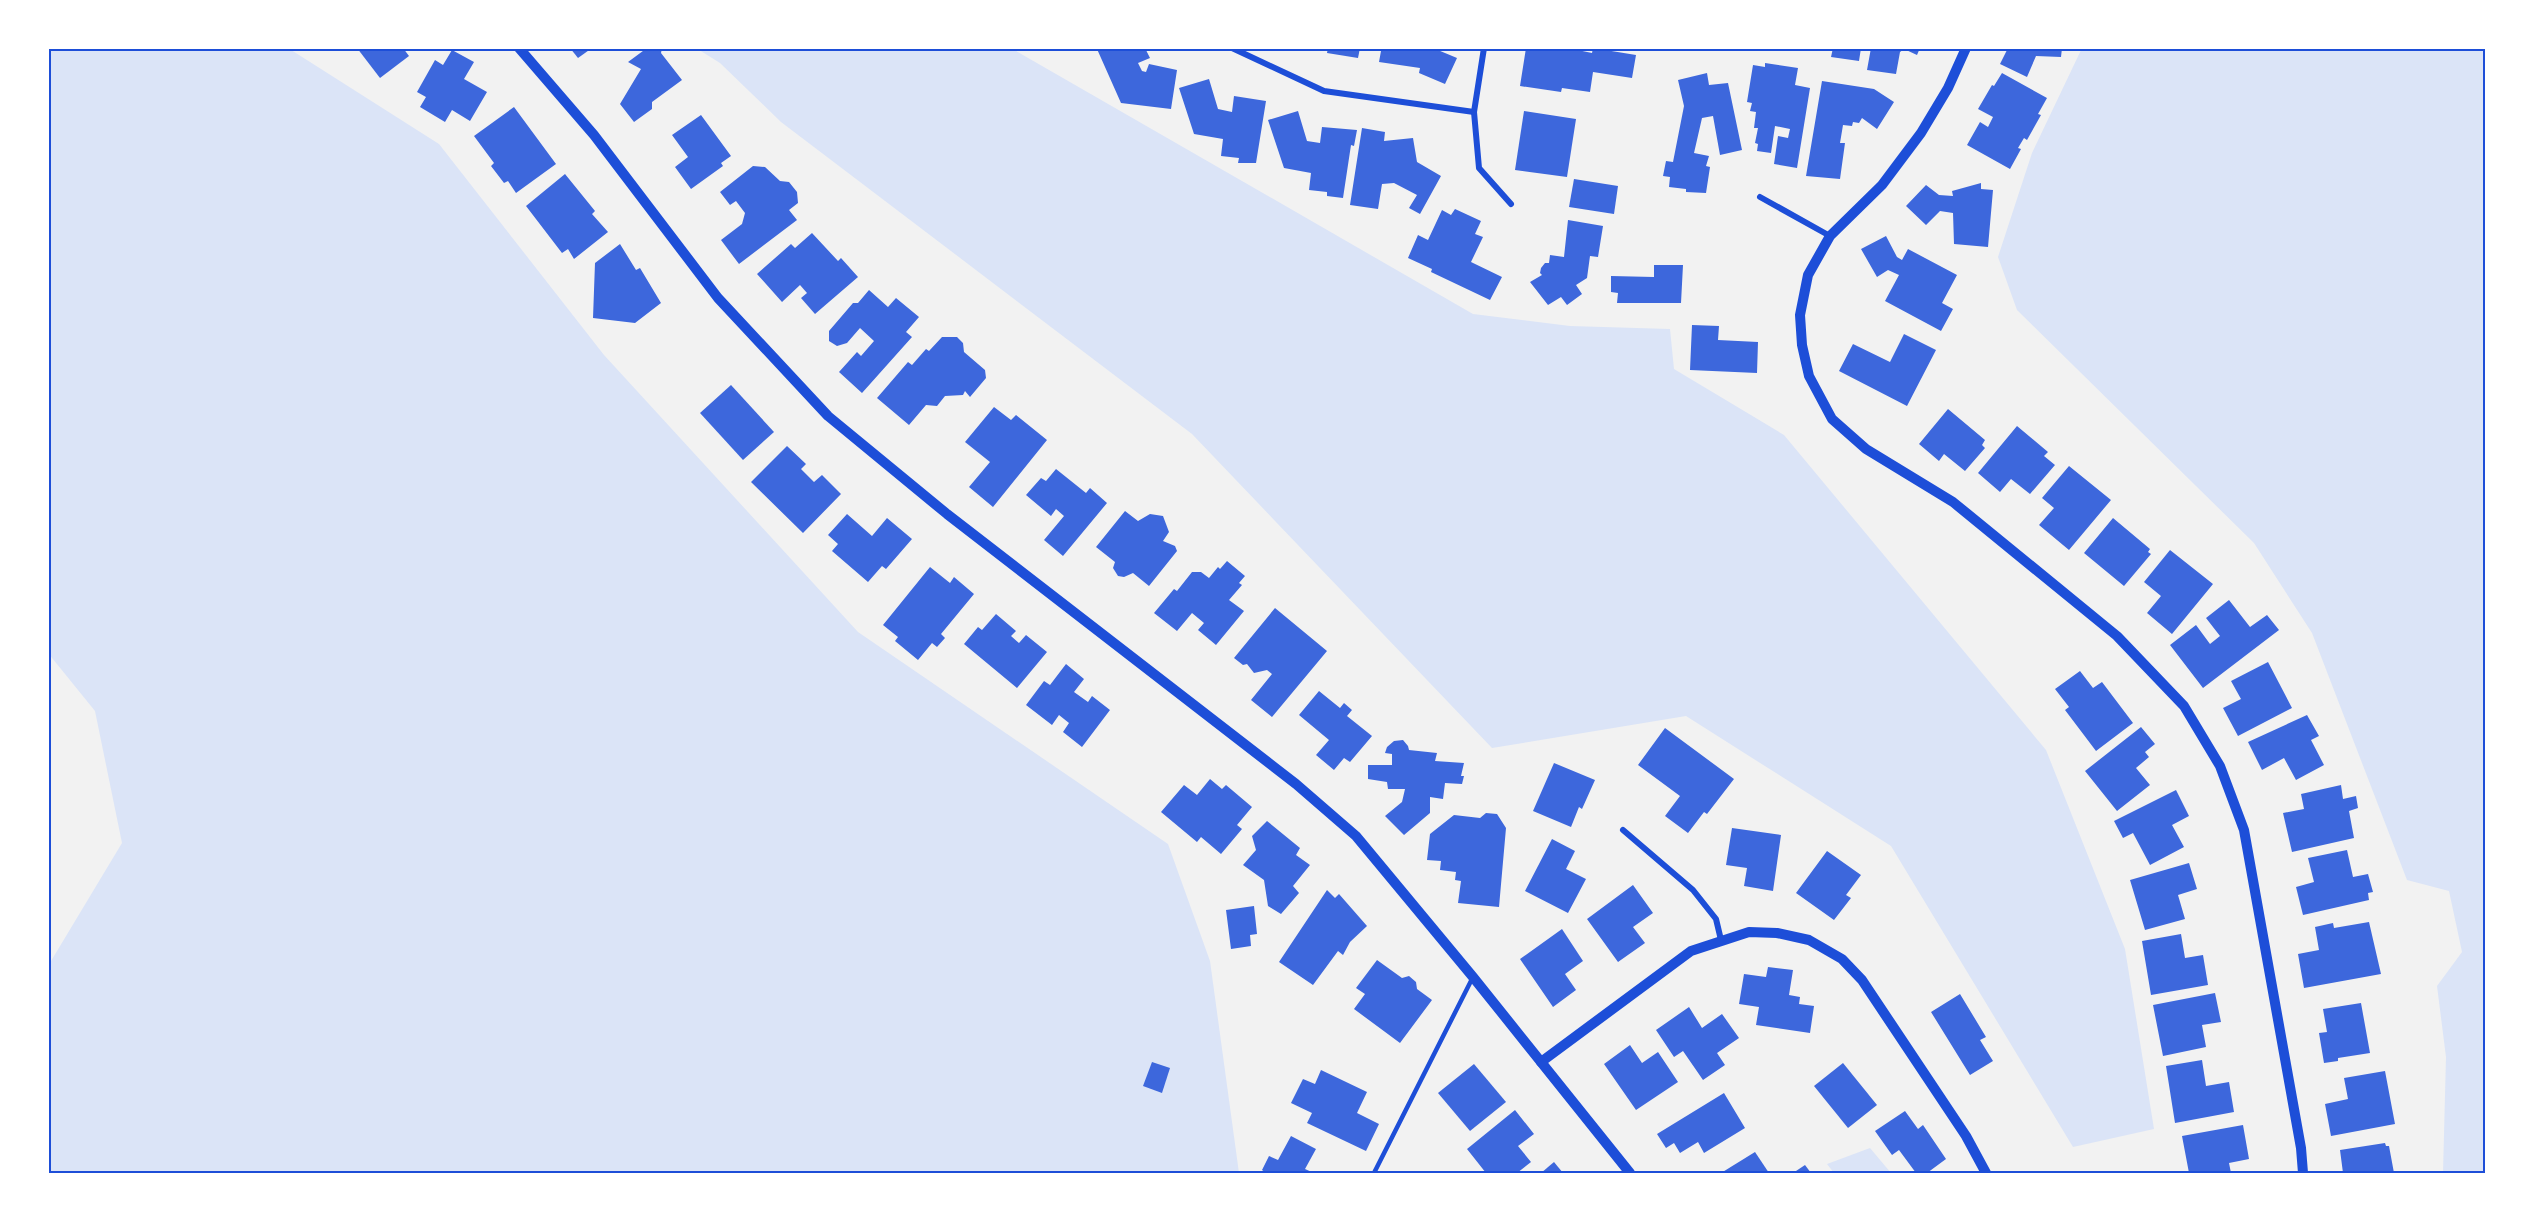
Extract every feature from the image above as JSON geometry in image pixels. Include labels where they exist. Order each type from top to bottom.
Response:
[{"type":"street","points":[[519,48],[594,135],[718,298],[828,416],[947,514],[1296,784],[1356,836],[1473,977],[1630,1173]]},
{"type":"street","points":[[1232,48],[1324,91],[1474,111]]},
{"type":"street","points":[[1484,48],[1474,111],[1479,168],[1511,204]]},
{"type":"street","points":[[1966,48],[1948,88],[1921,133],[1882,185],[1830,236],[1808,275],[1800,315],[1802,345],[1809,376],[1832,418],[1866,449],[1953,502],[2117,636],[2184,706],[2220,766],[2244,830],[2293,1101],[2303,1173]]},
{"type":"street","points":[[1760,197],[1830,236]]},
{"type":"street","points":[[1623,830],[1693,890],[1716,919],[1721,940]]},
{"type":"street","points":[[1541,1062],[1691,951],[1749,932],[1777,933],[1809,940],[1842,959],[1862,980],[1966,1136],[1986,1173]]},
{"type":"lane","points":[[1374,1173],[1473,977]]},
{"type":"shaded area","points":[[48,48],[288,48],[439,144],[604,355],[858,632],[1168,844],[1210,961],[1239,1173],[48,1173],[48,966],[122,843],[95,711],[48,653]]},
{"type":"shaded area","points":[[696,48],[1011,48],[1473,314],[1570,326],[1670,329],[1674,369],[1784,435],[2046,750],[2125,949],[2154,1129],[2073,1147],[1891,846],[1686,716],[1492,748],[1192,434],[781,122],[720,63]]},
{"type":"shaded area","points":[[2082,48],[2486,48],[2486,1173],[2443,1173],[2446,1057],[2437,986],[2462,952],[2449,891],[2407,880],[2312,633],[2254,543],[2017,310],[1998,257],[2032,153]]},
{"type":"shaded area","points":[[1870,1148],[1891,1173],[1834,1173],[1827,1164]]},
{"type":"building","points":[[357,48],[403,48],[409,56],[380,78]]},
{"type":"building","points":[[570,48],[592,48],[578,58]]},
{"type":"building","points":[[647,48],[662,48],[661,53],[682,80],[652,102],[652,109],[634,122],[620,104],[641,69],[628,62]]},
{"type":"building","points":[[1145,48],[1150,58],[1138,63],[1142,71],[1146,72],[1149,64],[1177,70],[1171,109],[1121,103],[1097,49]]},
{"type":"building","points":[[1328,48],[1360,48],[1358,58],[1327,53]]},
{"type":"building","points":[[1374,48],[1433,48],[1457,58],[1445,84],[1419,73],[1420,68],[1379,62],[1381,51],[1374,51]]},
{"type":"building","points":[[1526,48],[1568,48],[1592,53],[1593,48],[1636,55],[1632,78],[1593,72],[1590,92],[1562,88],[1561,92],[1520,86]]},
{"type":"building","points":[[1833,48],[1861,48],[1859,61],[1831,57]]},
{"type":"building","points":[[1871,48],[1920,48],[1917,55],[1904,49],[1900,52],[1896,74],[1867,70]]},
{"type":"building","points":[[2008,48],[2062,48],[2061,57],[2036,56],[2027,77],[2000,64]]},
{"type":"building","points":[[452,50],[474,62],[464,79],[487,92],[470,121],[452,110],[445,122],[420,107],[426,97],[417,92],[435,60],[443,65]]},
{"type":"building","points":[[1765,63],[1798,68],[1795,85],[1810,88],[1797,168],[1774,164],[1778,136],[1788,138],[1790,129],[1775,126],[1771,153],[1757,151],[1758,144],[1755,143],[1758,128],[1754,128],[1756,112],[1750,111],[1752,103],[1747,102],[1753,65],[1765,67]]},
{"type":"building","points":[[1707,73],[1709,85],[1728,83],[1742,150],[1720,155],[1713,116],[1702,118],[1694,153],[1709,156],[1706,166],[1710,167],[1706,193],[1686,192],[1686,189],[1669,187],[1670,177],[1663,176],[1666,161],[1673,162],[1684,106],[1678,80]]},
{"type":"building","points":[[2002,73],[2047,98],[2038,114],[2041,115],[2027,140],[2024,138],[2018,148],[2021,149],[2010,169],[1967,145],[1980,122],[1988,127],[1993,117],[1978,109]]},
{"type":"building","points":[[1209,79],[1218,109],[1232,112],[1234,96],[1266,101],[1256,163],[1238,163],[1239,158],[1221,156],[1223,139],[1194,134],[1179,88]]},
{"type":"building","points":[[1822,81],[1874,89],[1894,102],[1877,129],[1862,118],[1859,123],[1853,122],[1852,126],[1843,125],[1840,143],[1845,143],[1840,179],[1806,176]]},
{"type":"building","points":[[514,107],[556,164],[516,193],[508,181],[504,183],[491,166],[494,163],[474,136]]},
{"type":"building","points":[[1298,111],[1307,141],[1320,143],[1322,127],[1357,130],[1354,146],[1351,145],[1343,198],[1327,196],[1327,192],[1309,190],[1311,173],[1284,168],[1268,120]]},
{"type":"building","points":[[1524,111],[1576,119],[1567,177],[1515,170]]},
{"type":"building","points":[[701,115],[731,156],[721,163],[723,166],[691,189],[675,167],[688,157],[672,135]]},
{"type":"building","points":[[1362,128],[1385,132],[1384,141],[1413,138],[1417,162],[1441,176],[1420,214],[1409,208],[1417,195],[1394,183],[1382,184],[1378,209],[1350,205]]},
{"type":"building","points":[[753,166],[765,167],[780,181],[789,182],[797,192],[798,203],[789,210],[797,220],[739,264],[721,240],[742,224],[745,213],[736,201],[730,205],[720,192]]},
{"type":"building","points":[[565,174],[595,211],[592,214],[608,232],[574,259],[568,249],[562,253],[526,206]]},
{"type":"building","points":[[1574,179],[1618,186],[1614,214],[1569,207]]},
{"type":"building","points":[[1981,183],[1981,189],[1993,190],[1988,247],[1954,244],[1953,213],[1940,211],[1926,225],[1906,206],[1926,185],[1939,195],[1953,196],[1952,191]]},
{"type":"building","points":[[1455,209],[1481,221],[1475,234],[1483,237],[1471,262],[1502,277],[1490,300],[1431,272],[1432,269],[1408,258],[1418,235],[1428,240],[1442,210],[1451,215]]},
{"type":"building","points":[[1568,220],[1603,226],[1598,257],[1590,256],[1587,278],[1576,285],[1582,294],[1567,305],[1561,297],[1548,305],[1530,282],[1542,275],[1541,268],[1545,263],[1549,263],[1550,255],[1564,257]]},
{"type":"building","points":[[812,233],[838,261],[841,258],[858,277],[815,314],[801,298],[807,293],[800,285],[782,302],[757,274],[791,244],[795,248]]},
{"type":"building","points":[[1886,236],[1897,257],[1902,260],[1908,249],[1957,275],[1942,303],[1953,309],[1941,331],[1885,301],[1899,275],[1888,270],[1877,277],[1861,249]]},
{"type":"building","points":[[620,244],[636,270],[640,268],[661,303],[635,323],[593,318],[595,263]]},
{"type":"building","points":[[1654,265],[1683,265],[1681,303],[1617,303],[1618,293],[1611,292],[1611,276],[1654,277]]},
{"type":"building","points":[[869,290],[888,307],[896,298],[919,317],[906,332],[912,337],[862,393],[839,372],[857,352],[861,356],[874,341],[860,328],[847,343],[837,346],[829,341],[829,331],[853,303],[858,303]]},
{"type":"building","points":[[1692,325],[1719,326],[1718,340],[1758,342],[1757,373],[1690,370]]},
{"type":"building","points":[[1904,334],[1936,350],[1907,406],[1839,371],[1853,344],[1890,362]]},
{"type":"building","points":[[942,337],[957,337],[963,343],[964,352],[985,370],[986,378],[970,397],[965,391],[963,395],[945,396],[937,406],[926,405],[909,425],[877,398],[908,362],[912,365],[926,349],[929,351]]},
{"type":"building","points":[[731,385],[774,432],[743,460],[700,413]]},
{"type":"building","points":[[994,407],[1011,420],[1016,415],[1047,440],[993,507],[969,487],[990,462],[965,442]]},
{"type":"building","points":[[1948,409],[1985,440],[1982,445],[1985,448],[1965,471],[1944,454],[1939,461],[1919,444]]},
{"type":"building","points":[[2017,426],[2048,452],[2044,456],[2055,465],[2030,494],[2011,479],[2000,492],[1978,473]]},
{"type":"building","points":[[787,446],[806,464],[801,469],[814,482],[822,475],[841,494],[803,533],[751,482]]},
{"type":"building","points":[[2069,466],[2111,500],[2069,550],[2039,525],[2054,508],[2042,498]]},
{"type":"building","points":[[1056,469],[1086,493],[1090,488],[1107,503],[1063,556],[1044,540],[1064,516],[1056,509],[1051,516],[1026,495],[1041,478],[1046,481]]},
{"type":"building","points":[[1125,511],[1138,521],[1150,514],[1163,516],[1169,532],[1163,541],[1175,546],[1177,551],[1149,586],[1133,573],[1124,577],[1118,576],[1113,568],[1115,562],[1096,547]]},
{"type":"building","points":[[847,514],[872,536],[887,518],[912,539],[886,569],[882,566],[868,582],[832,551],[838,544],[828,535]]},
{"type":"building","points":[[2113,518],[2150,549],[2148,552],[2151,554],[2124,586],[2084,553]]},
{"type":"building","points":[[2170,550],[2213,584],[2172,634],[2147,613],[2161,596],[2144,582]]},
{"type":"building","points":[[1227,561],[1245,576],[1239,583],[1242,585],[1229,600],[1244,611],[1216,645],[1198,630],[1204,623],[1192,613],[1177,631],[1154,613],[1174,589],[1177,591],[1192,572],[1201,572],[1209,578],[1218,567],[1220,569]]},
{"type":"building","points":[[930,567],[950,583],[954,577],[974,594],[941,634],[945,638],[937,647],[932,643],[918,660],[895,641],[898,637],[883,625]]},
{"type":"building","points":[[2229,600],[2250,627],[2267,615],[2279,630],[2203,688],[2170,645],[2196,625],[2210,644],[2220,636],[2206,618]]},
{"type":"building","points":[[1275,608],[1327,651],[1272,717],[1251,700],[1272,674],[1267,670],[1254,673],[1247,664],[1243,665],[1234,658]]},
{"type":"building","points":[[996,614],[1016,631],[1011,636],[1019,643],[1026,635],[1047,652],[1017,688],[964,644],[978,627],[982,630]]},
{"type":"building","points":[[2268,662],[2292,708],[2238,736],[2223,708],[2241,699],[2231,681]]},
{"type":"building","points":[[1066,664],[1084,679],[1074,692],[1088,702],[1092,696],[1110,710],[1082,747],[1063,732],[1069,723],[1059,715],[1052,725],[1026,705],[1044,681],[1050,685]]},
{"type":"building","points":[[2080,671],[2093,688],[2102,682],[2133,723],[2096,751],[2065,710],[2069,707],[2055,689]]},
{"type":"building","points":[[1319,691],[1340,708],[1344,703],[1352,710],[1347,716],[1372,736],[1350,762],[1344,758],[1334,770],[1316,755],[1329,740],[1299,715]]},
{"type":"building","points":[[2307,715],[2319,736],[2311,740],[2324,765],[2296,780],[2284,758],[2262,770],[2248,742]]},
{"type":"building","points":[[2141,727],[2155,744],[2145,752],[2149,757],[2136,768],[2150,785],[2117,811],[2085,771]]},
{"type":"building","points":[[1665,728],[1734,779],[1707,814],[1704,812],[1688,833],[1665,816],[1680,796],[1638,765]]},
{"type":"building","points":[[1403,740],[1409,750],[1437,753],[1435,761],[1464,763],[1462,784],[1445,783],[1443,799],[1430,797],[1430,813],[1404,835],[1385,816],[1402,802],[1405,789],[1388,789],[1387,782],[1368,779],[1368,765],[1392,765],[1392,754],[1385,753],[1387,747],[1394,741]]},
{"type":"building","points":[[1554,763],[1595,780],[1582,809],[1579,807],[1571,827],[1533,811]]},
{"type":"building","points":[[1210,779],[1222,789],[1226,785],[1252,807],[1237,825],[1242,829],[1221,854],[1201,837],[1197,842],[1161,812],[1184,785],[1197,795]]},
{"type":"building","points":[[2341,785],[2343,799],[2356,796],[2358,808],[2349,811],[2354,838],[2292,852],[2283,813],[2304,809],[2301,794]]},
{"type":"building","points":[[2176,790],[2189,816],[2172,825],[2184,847],[2150,865],[2133,833],[2123,838],[2114,821]]},
{"type":"building","points":[[1486,813],[1497,814],[1506,828],[1499,907],[1458,903],[1461,881],[1455,880],[1456,872],[1440,870],[1441,861],[1427,860],[1430,834],[1454,815],[1480,818]]},
{"type":"building","points":[[1267,821],[1300,848],[1296,855],[1310,865],[1293,886],[1299,893],[1281,914],[1268,906],[1264,880],[1243,865],[1256,850],[1252,836]]},
{"type":"building","points":[[1732,828],[1781,835],[1773,891],[1744,886],[1747,868],[1726,865]]},
{"type":"building","points":[[1552,839],[1575,851],[1566,869],[1586,879],[1568,913],[1525,891]]},
{"type":"building","points":[[2347,850],[2353,877],[2368,874],[2373,892],[2368,893],[2369,900],[2303,915],[2296,887],[2314,882],[2308,858]]},
{"type":"building","points":[[1827,851],[1861,875],[1846,895],[1851,898],[1834,920],[1796,893]]},
{"type":"building","points":[[2189,863],[2197,889],[2178,895],[2185,919],[2145,930],[2130,880]]},
{"type":"building","points":[[1633,885],[1653,913],[1633,927],[1645,943],[1618,962],[1587,919]]},
{"type":"building","points":[[1327,890],[1335,898],[1339,894],[1367,926],[1350,942],[1343,955],[1338,951],[1313,985],[1279,962]]},
{"type":"building","points":[[1254,906],[1257,934],[1250,935],[1251,946],[1231,949],[1226,910]]},
{"type":"building","points":[[2369,922],[2381,974],[2304,988],[2298,954],[2319,950],[2315,927],[2333,923],[2334,928]]},
{"type":"building","points":[[1562,929],[1583,961],[1565,974],[1576,990],[1553,1007],[1520,959]]},
{"type":"building","points":[[2181,934],[2185,958],[2203,955],[2208,985],[2151,995],[2142,941]]},
{"type":"building","points":[[1377,960],[1402,978],[1409,976],[1416,982],[1417,989],[1432,1000],[1400,1043],[1354,1009],[1365,994],[1356,988]]},
{"type":"building","points":[[1768,967],[1793,970],[1789,995],[1800,997],[1799,1004],[1814,1006],[1810,1033],[1756,1025],[1759,1007],[1739,1004],[1744,974],[1766,977]]},
{"type":"building","points":[[2215,993],[2221,1022],[2202,1025],[2206,1047],[2163,1056],[2153,1005]]},
{"type":"building","points":[[1960,994],[1986,1037],[1980,1040],[1993,1061],[1970,1075],[1931,1012]]},
{"type":"building","points":[[2361,1003],[2370,1053],[2338,1058],[2338,1061],[2324,1063],[2319,1033],[2327,1032],[2323,1009]]},
{"type":"building","points":[[1689,1007],[1702,1028],[1722,1014],[1739,1038],[1717,1053],[1725,1065],[1703,1080],[1683,1051],[1674,1057],[1656,1030]]},
{"type":"building","points":[[1630,1045],[1642,1063],[1658,1052],[1678,1082],[1636,1110],[1604,1064]]},
{"type":"building","points":[[2202,1060],[2206,1086],[2229,1082],[2234,1112],[2175,1123],[2166,1066]]},
{"type":"building","points":[[1152,1062],[1170,1068],[1162,1093],[1143,1086]]},
{"type":"building","points":[[1843,1063],[1877,1105],[1848,1128],[1814,1086]]},
{"type":"building","points":[[1474,1064],[1506,1102],[1470,1131],[1438,1093]]},
{"type":"building","points":[[1321,1070],[1367,1092],[1357,1113],[1379,1124],[1366,1151],[1307,1123],[1312,1113],[1291,1103],[1303,1079],[1315,1084]]},
{"type":"building","points":[[2385,1071],[2395,1124],[2331,1136],[2325,1104],[2348,1099],[2344,1078]]},
{"type":"building","points":[[1724,1093],[1745,1128],[1704,1153],[1698,1142],[1680,1153],[1674,1143],[1666,1148],[1657,1134]]},
{"type":"building","points":[[1515,1110],[1534,1134],[1518,1146],[1531,1162],[1517,1173],[1486,1173],[1467,1149]]},
{"type":"building","points":[[1905,1111],[1918,1129],[1923,1125],[1946,1159],[1927,1173],[1916,1173],[1899,1150],[1892,1155],[1875,1131]]},
{"type":"building","points":[[2243,1125],[2249,1159],[2229,1163],[2231,1173],[2189,1173],[2182,1136]]},
{"type":"building","points":[[1291,1136],[1316,1149],[1305,1169],[1314,1173],[1266,1173],[1262,1170],[1269,1156],[1278,1160]]},
{"type":"building","points":[[2385,1143],[2389,1146],[2394,1173],[2343,1173],[2340,1150]]},
{"type":"building","points":[[1755,1152],[1769,1173],[1721,1173]]},
{"type":"building","points":[[1554,1162],[1563,1173],[1541,1173]]},
{"type":"building","points":[[1805,1165],[1811,1173],[1793,1173]]}]
